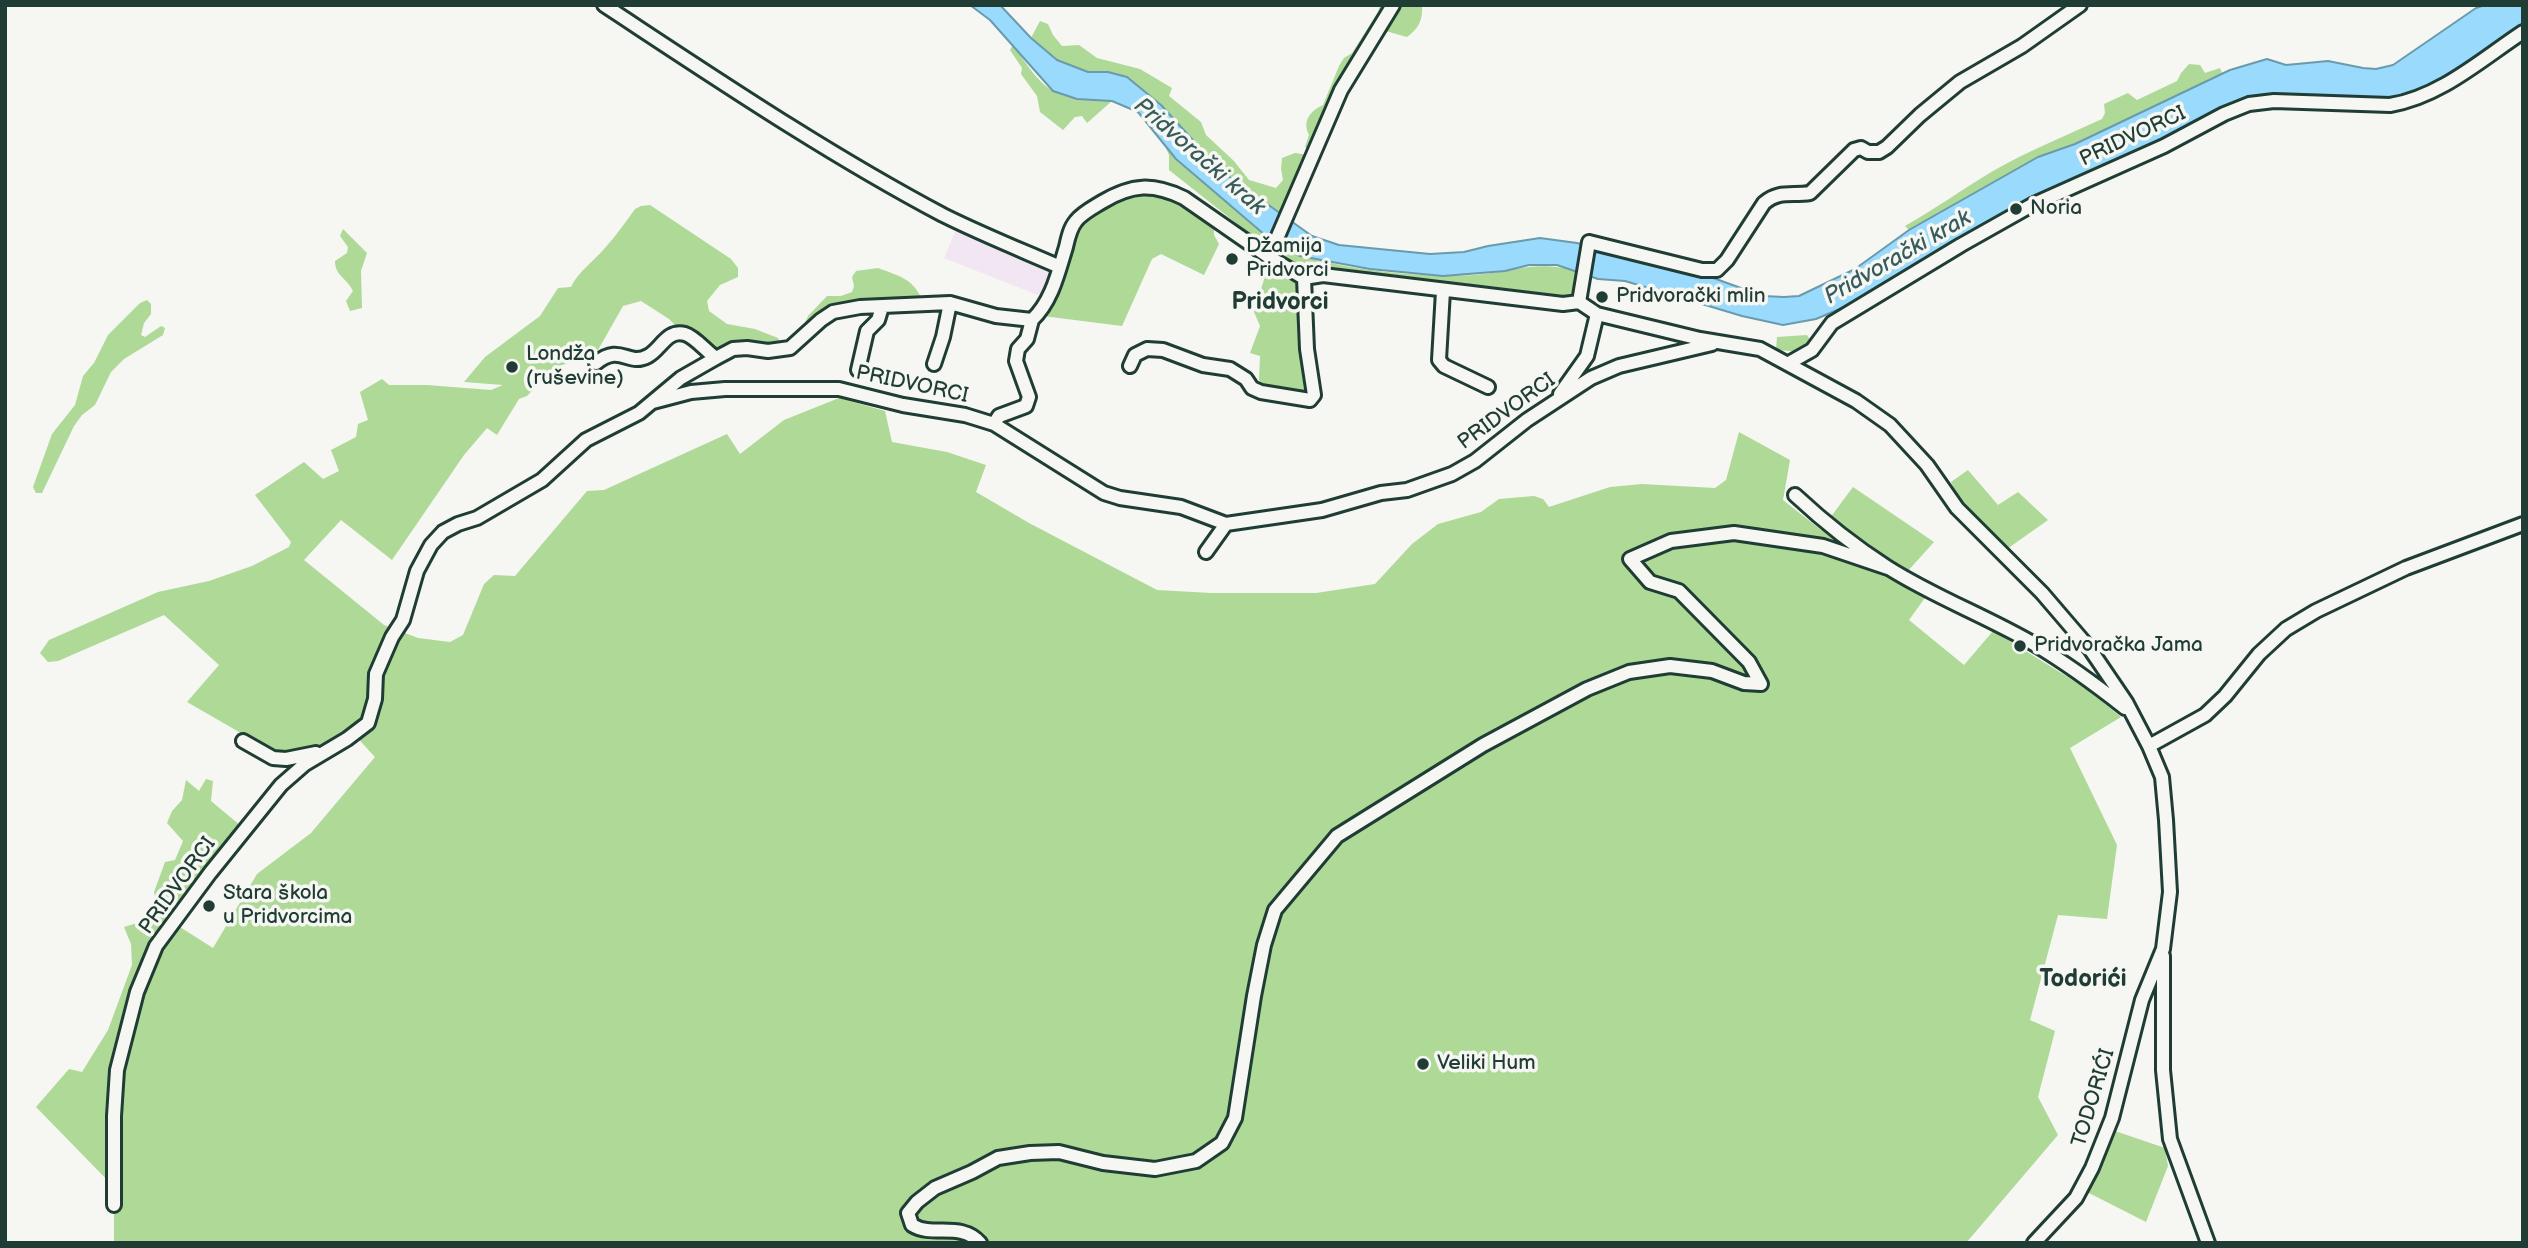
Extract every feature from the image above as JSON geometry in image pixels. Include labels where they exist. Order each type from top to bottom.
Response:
[{"type":"street","points":[[604,5],[824,147],[880,180],[946,216],[1059,268]]},
{"type":"street","points":[[1269,257],[1342,90],[1393,5]]},
{"type":"street","points":[[994,424],[999,416],[1026,406],[1029,397],[1016,361],[1018,349],[1027,339],[1032,320],[1051,293],[1076,220],[1128,188],[1172,192],[1184,198],[1304,278],[1323,275],[1443,292],[1563,304],[1579,302],[1589,242],[1702,270],[1717,270],[1727,260],[1758,211],[1771,197],[1780,193],[1810,193],[1854,149],[1879,152],[1960,82],[2022,46],[2080,5]]},
{"type":"street","name":"PRIDVORCI","points":[[1789,363],[1812,350],[1832,323],[1973,238],[2032,205],[2164,146],[2224,114],[2249,104],[2274,101],[2390,105],[2407,102],[2431,92],[2472,68],[2523,32]]},
{"type":"street","points":[[1130,366],[1135,355],[1147,349],[1163,350],[1203,365],[1230,369],[1246,379],[1252,388],[1261,392],[1310,400],[1314,395],[1307,349],[1304,278]]},
{"type":"street","name":"PRIDVORCI","points":[[1443,292],[1438,360],[1444,366],[1488,387]]},
{"type":"street","name":"PRIDVORCI","points":[[1579,302],[1597,314],[1760,349],[1856,401],[1890,425],[1927,465],[1957,508],[2042,593],[2090,649],[2106,670],[2149,746]]},
{"type":"street","points":[[934,364],[950,303]]},
{"type":"street","name":"PRIDVORCI","points":[[114,1205],[117,1070],[137,992],[153,952],[172,922],[281,785],[304,764],[348,739],[368,723],[375,699],[376,674],[392,637],[403,620],[417,571],[431,545],[443,532],[458,524],[477,519],[542,480],[586,440],[639,413],[681,378],[716,358],[733,349],[768,351],[790,348],[833,312],[845,308],[950,303],[996,316],[1032,320]]},
{"type":"street","points":[[858,370],[867,331],[878,320],[882,307]]},
{"type":"street","points":[[1558,398],[1587,356],[1597,314]]},
{"type":"street","points":[[596,363],[610,354],[640,359],[649,356],[668,337],[676,333],[685,334],[716,358]]},
{"type":"street","name":"PRIDVORCI","points":[[652,402],[691,392],[725,389],[839,389],[994,424],[1104,493],[1119,498],[1181,507],[1226,524],[1322,510],[1381,493],[1407,490],[1452,474],[1475,461],[1558,398],[1591,377],[1619,366],[1719,342]]},
{"type":"street","points":[[1795,495],[1829,527],[1888,568],[1931,593],[2033,644],[2087,678],[2131,712]]},
{"type":"street","points":[[1206,552],[1226,524]]},
{"type":"street","points":[[2149,746],[2205,715],[2225,696],[2259,654],[2286,629],[2316,611],[2406,568],[2523,524]]},
{"type":"street","points":[[979,1243],[966,1231],[920,1231],[912,1225],[908,1213],[935,1188],[998,1158],[1030,1153],[1059,1153],[1103,1163],[1155,1169],[1196,1161],[1222,1143],[1235,1118],[1254,996],[1264,945],[1275,910],[1337,836],[1483,745],[1587,688],[1629,672],[1670,666],[1712,671],[1744,683],[1761,684],[1749,662],[1679,591],[1650,582],[1630,559],[1671,541],[1734,533],[1823,546],[1888,568]]},
{"type":"street","name":"PRIDVORCI","points":[[243,741],[273,758],[327,750]]},
{"type":"street","name":"TODORIĆI","points":[[2149,746],[2162,777],[2166,820],[2169,892],[2163,949],[2163,1070],[2170,1139],[2208,1243]]},
{"type":"street","name":"TODORIĆI","points":[[2034,1243],[2076,1198],[2092,1168],[2112,1118],[2142,1000],[2163,949]]},
{"type":"shaded area","points":[[958,225],[1054,270],[1043,297],[944,258]]},
{"type":"green space","points":[[1380,5],[1389,5],[1310,151],[1305,147],[1309,135],[1306,125],[1308,117],[1323,105],[1339,66],[1344,58],[1352,53]]},
{"type":"green space","points":[[1401,5],[1422,5],[1419,23],[1407,37],[1382,30]]},
{"type":"green space","points":[[1040,21],[1048,24],[1062,46],[1079,45],[1097,58],[1140,69],[1172,88],[1169,96],[1201,122],[1206,135],[1234,161],[1249,180],[1276,188],[1283,180],[1282,158],[1295,153],[1308,155],[1283,217],[1221,171],[1161,105],[1108,72],[1088,72],[1057,60],[1031,38]]},
{"type":"green space","points":[[1013,45],[1036,76],[1053,91],[1112,101],[1087,123],[1082,116],[1075,117],[1063,130],[1040,112],[1037,96],[1021,74],[1022,68],[1010,50]]},
{"type":"green space","points":[[2189,64],[2200,65],[2205,73],[2220,68],[2222,73],[2075,144],[2038,157],[1909,230],[1905,226],[2006,164],[2102,119],[2105,113],[2104,104],[2128,93],[2137,100],[2177,81]]},
{"type":"green space","points":[[1165,146],[1176,159],[1272,241],[1270,246],[1264,248],[1241,233],[1241,228],[1236,223],[1169,170],[1169,155]]},
{"type":"green space","points":[[1139,189],[1172,198],[1214,227],[1214,235],[1219,244],[1204,275],[1161,254],[1152,259],[1122,326],[1043,316],[1079,222],[1096,209]]},
{"type":"green space","points":[[650,205],[731,259],[738,268],[738,277],[720,285],[707,301],[709,311],[727,324],[755,329],[778,338],[781,346],[719,352],[678,328],[641,301],[623,306],[598,350],[553,369],[527,396],[519,399],[497,435],[487,428],[464,455],[392,560],[341,520],[304,560],[384,625],[418,638],[450,642],[463,635],[484,584],[494,575],[515,576],[587,491],[604,490],[727,434],[740,454],[784,420],[839,398],[885,411],[892,442],[947,452],[986,465],[976,492],[1029,523],[1157,590],[1211,593],[1316,593],[1375,584],[1412,544],[1438,524],[1481,512],[1499,499],[1534,496],[1543,499],[1549,507],[1610,487],[1642,484],[1715,488],[1726,480],[1739,432],[1790,460],[1783,500],[1821,530],[1853,487],[1934,542],[1906,573],[1932,588],[1909,620],[1964,665],[1993,631],[2084,687],[2121,717],[2070,748],[2117,845],[2107,919],[2058,915],[2030,1020],[2055,1031],[2038,1097],[2058,1135],[1966,1243],[114,1243],[114,1187],[36,1107],[69,1069],[82,1072],[108,1030],[132,965],[131,944],[124,927],[150,919],[157,906],[154,892],[165,862],[175,860],[183,841],[167,823],[172,811],[182,800],[186,780],[199,791],[206,779],[213,781],[211,801],[241,826],[176,905],[160,933],[172,922],[213,948],[257,874],[311,833],[375,757],[351,731],[327,743],[279,755],[187,702],[219,665],[164,615],[58,661],[48,662],[40,653],[49,640],[158,592],[209,581],[252,566],[289,547],[291,542],[255,495],[304,462],[323,479],[339,471],[331,450],[356,437],[358,424],[368,420],[360,392],[382,379],[389,385],[491,390],[503,385],[464,382],[485,357],[540,316],[558,288],[571,287],[635,209]]},
{"type":"green space","points":[[343,229],[367,253],[361,271],[362,308],[350,311],[346,301],[353,291],[339,274],[335,261],[347,253],[348,247],[340,236]]},
{"type":"green space","points":[[1280,246],[1323,261],[1375,271],[1452,276],[1538,266],[1579,272],[1572,301],[1301,268],[1283,260]]},
{"type":"green space","points":[[1269,263],[1296,279],[1303,287],[1307,394],[1299,396],[1263,384],[1259,380],[1260,356],[1250,353],[1260,326],[1254,312]]},
{"type":"green space","points":[[878,268],[910,283],[922,300],[857,302],[801,333],[808,316],[827,296],[841,296],[852,292],[852,277],[856,271]]},
{"type":"green space","points":[[147,300],[151,304],[151,314],[144,323],[141,335],[145,337],[161,326],[165,328],[163,335],[124,359],[111,372],[95,405],[82,415],[74,426],[42,493],[36,493],[33,487],[52,434],[75,405],[83,376],[94,363],[108,335],[140,303]]},
{"type":"green space","points":[[1807,335],[1811,341],[1805,352],[1776,350],[1777,337]]},
{"type":"green space","points":[[1968,470],[1998,505],[2018,492],[2048,520],[2007,549],[1958,497],[1951,482]]},
{"type":"green space","points":[[2112,1130],[2165,1148],[2168,1166],[2146,1222],[2087,1192]]},
{"type":"water","name":"Pridvorački krak","points":[[970,5],[1000,5],[1031,38],[1057,60],[1088,72],[1108,72],[1127,77],[1161,105],[1221,171],[1312,236],[1339,245],[1430,254],[1464,252],[1540,238],[1577,243],[1705,275],[1763,296],[1784,297],[1799,296],[1855,269],[1909,230],[2038,157],[2075,144],[2230,70],[2267,59],[2286,65],[2328,61],[2376,69],[2393,65],[2476,8],[2485,5],[2523,5],[2523,29],[2426,91],[2398,101],[2261,97],[1975,229],[1844,307],[1816,319],[1783,325],[1742,316],[1625,281],[1598,279],[1557,265],[1529,265],[1505,271],[1443,276],[1370,269],[1300,256],[1272,241],[1176,159],[1138,112],[1112,101],[1077,99],[1053,91],[990,20]]},
{"type":"place","name":"Noria","points":[[2016,209]]},
{"type":"place","name":"Džamija Pridvorci","points":[[1232,259]]},
{"type":"place","name":"Pridvorački mlin","points":[[1602,297]]},
{"type":"place","name":"Londža (ruševine)","points":[[512,367]]},
{"type":"place","name":"Pridvoračka Jama","points":[[2020,646]]},
{"type":"place","name":"Stara škola u Pridvorcima","points":[[209,906]]},
{"type":"place","name":"Veliki Hum","points":[[1423,1064]]},
{"type":"district","name":"Pridvorci","points":[[1280,303]]},
{"type":"district","name":"Todorići","points":[[2083,980]]}]
